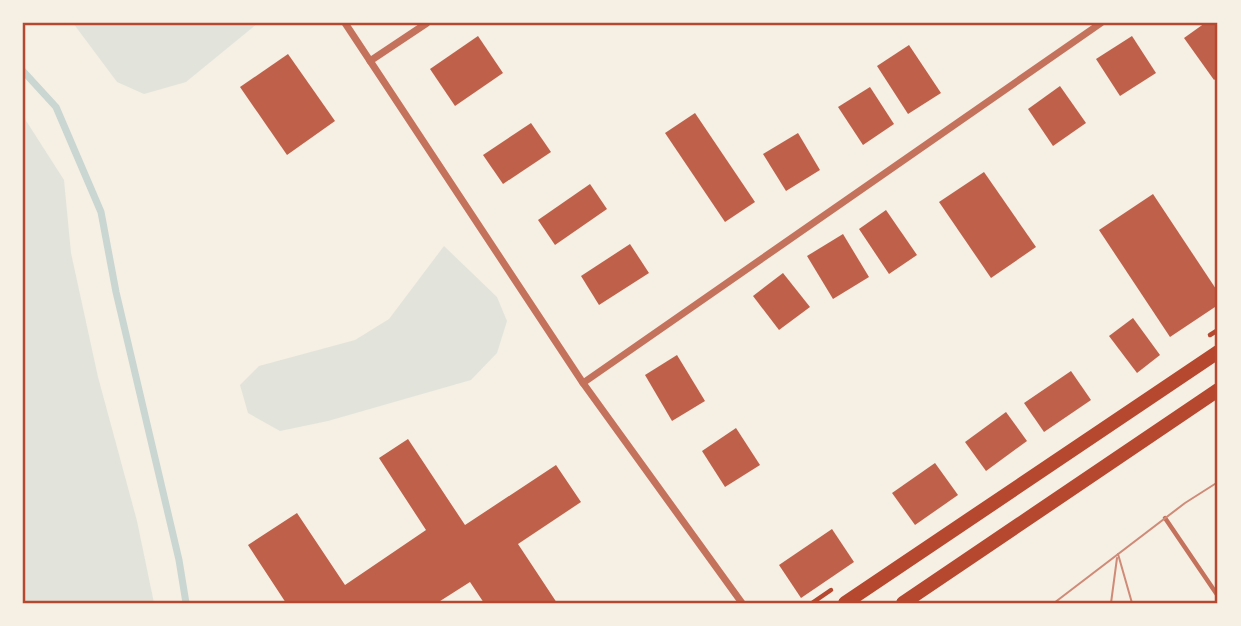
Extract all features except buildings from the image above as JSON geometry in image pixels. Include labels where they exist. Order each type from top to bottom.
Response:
[{"type":"main road","points":[[845,603],[1218,352]]},
{"type":"main road","points":[[903,603],[1218,390]]},
{"type":"street","points":[[345,23],[583,383],[742,603]]},
{"type":"street","points":[[370,61],[427,23]]},
{"type":"street","points":[[583,383],[1101,23]]},
{"type":"lane","points":[[1165,518],[1218,596]]},
{"type":"shaded area","points":[[73,23],[258,23],[186,82],[144,94],[117,82]]},
{"type":"shaded area","points":[[23,116],[64,180],[71,253],[98,377],[137,521],[154,603],[23,603]]},
{"type":"shaded area","points":[[444,246],[497,297],[507,321],[497,353],[471,380],[328,421],[280,431],[248,413],[240,385],[259,366],[355,340],[389,319]]},
{"type":"waterway","points":[[23,71],[56,107],[101,212],[116,292],[179,560],[186,603]]},
{"type":"tram line","points":[[1054,603],[1185,503],[1218,482]]},
{"type":"tram line","points":[[1118,554],[1132,603]]},
{"type":"tram line","points":[[1111,603],[1117,558]]}]
